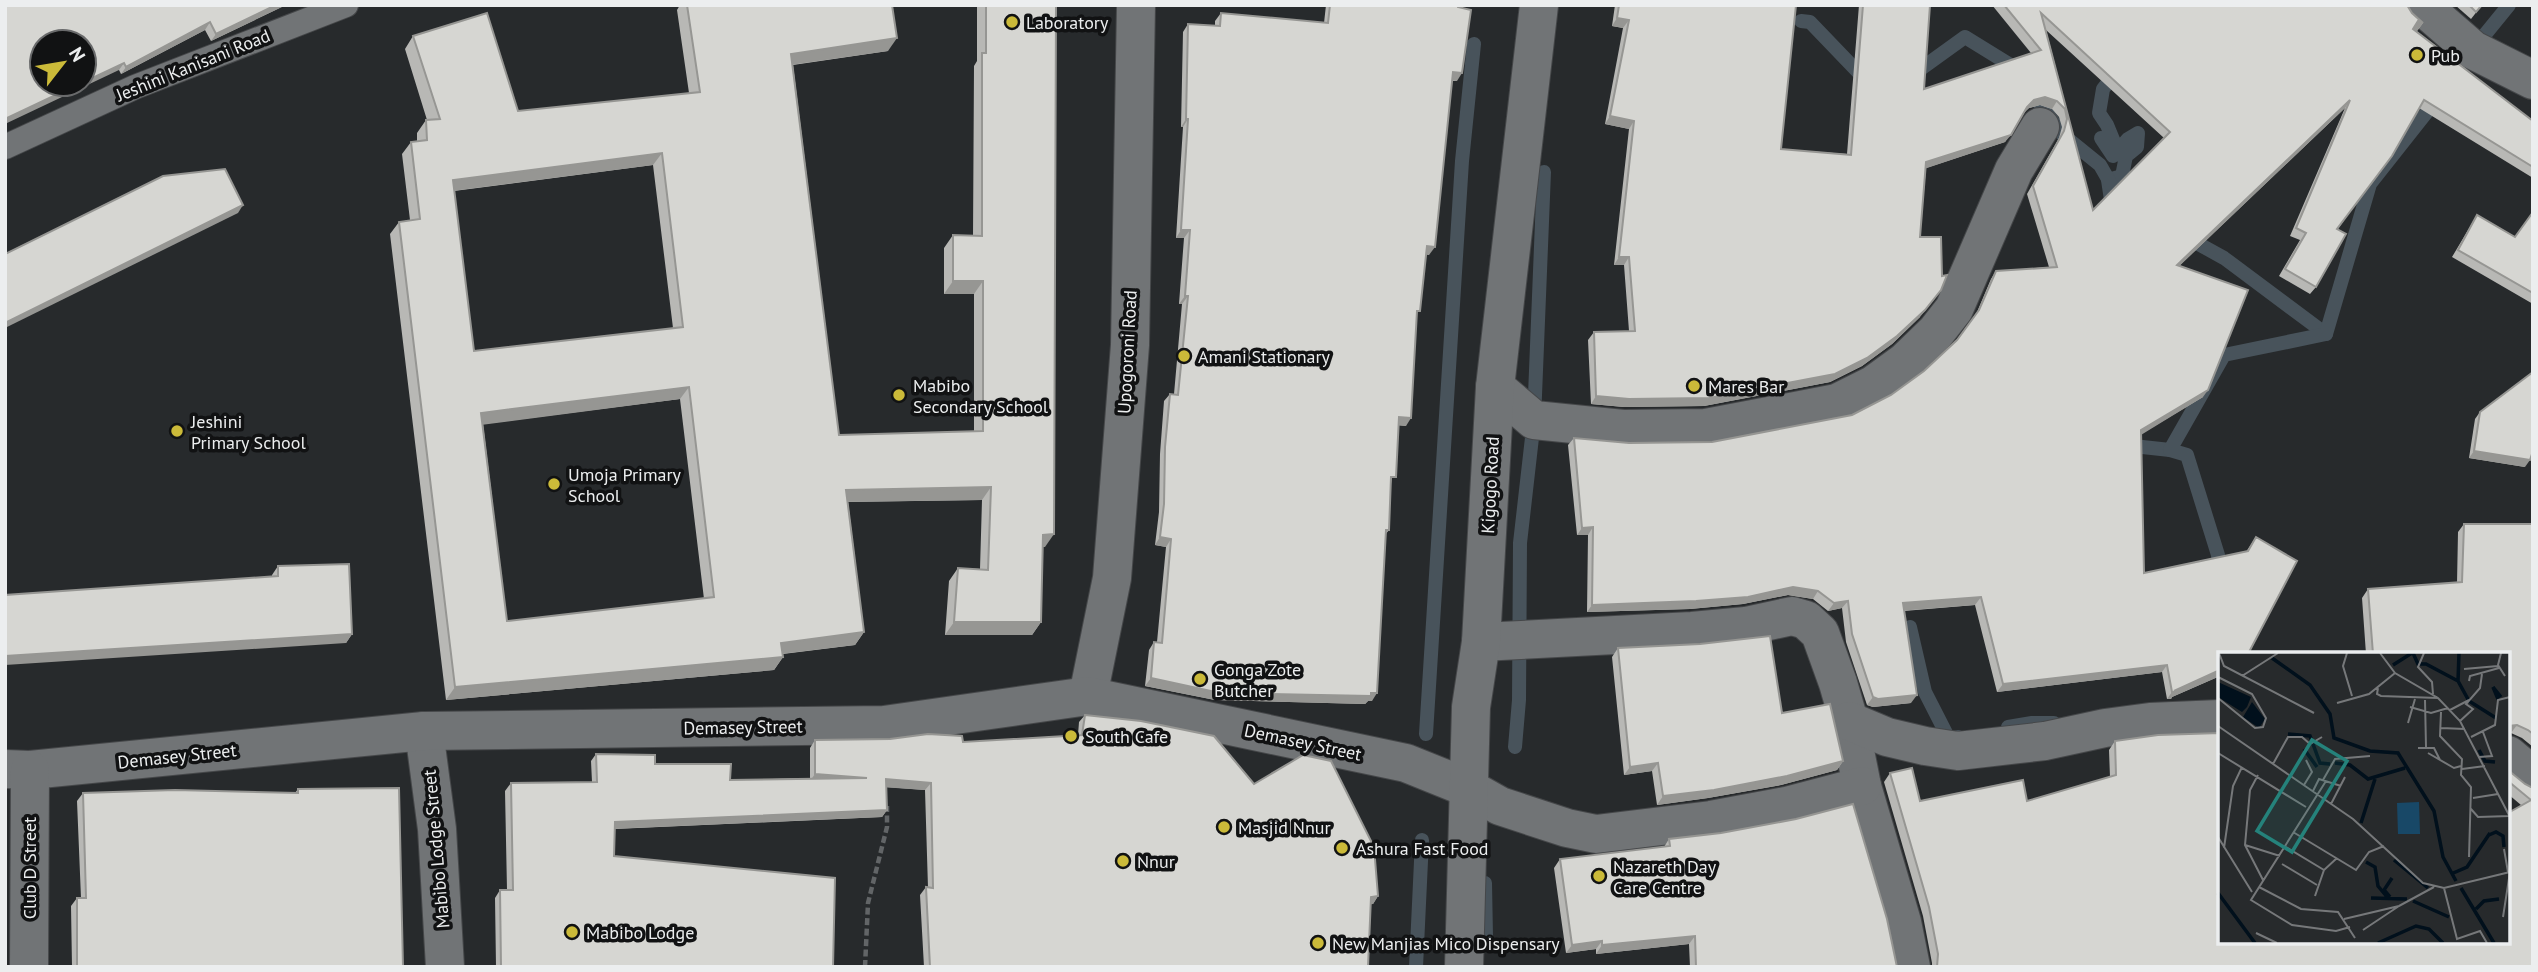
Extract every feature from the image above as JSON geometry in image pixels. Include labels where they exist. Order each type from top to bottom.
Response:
[{"type":"street","name":"Upogoroni Road","points":[[1088,696],[1112,578],[1130,345],[1136,5]]},
{"type":"street","name":"Kigogo Road","points":[[1464,967],[1471,707],[1481,642],[1495,387],[1538,5]]},
{"type":"street","points":[[2421,5],[2473,50],[2533,80]]},
{"type":"street","points":[[1495,387],[1534,420],[1623,429],[1706,428],[1837,403],[1873,385],[1906,360],[1937,332],[1954,309],[2014,170],[2040,127]]},
{"type":"street","points":[[1481,642],[1692,631],[1745,626],[1792,617],[1806,620],[1820,633],[1849,721],[1862,786],[1898,908],[1911,967]]},
{"type":"street","name":"Demasey Street","points":[[18,769],[424,732],[884,725],[1088,696],[1406,763],[1468,788],[1500,806],[1567,828],[1596,834],[1711,820],[1786,806],[1862,786]]},
{"type":"street","points":[[1849,721],[1888,737],[1958,751],[2045,741],[2139,723],[2218,719]]},
{"type":"street","name":"Mabibo Lodge Street","points":[[424,732],[437,829],[445,967]]},
{"type":"street","points":[[2510,757],[2533,776]]},
{"type":"street","name":"Club D Street","points":[[18,769],[29,967]]},
{"type":"lane","name":"Jeshini Kanisani Road","points":[[5,147],[135,87],[346,5]]},
{"type":"path","points":[[865,967],[868,903],[887,827],[887,801]]},
{"type":"building","points":[[5,5],[276,5],[216,34],[210,22],[126,67],[124,63],[98,75],[98,28],[28,28],[28,98],[49,98],[5,119]]},
{"type":"building","points":[[687,5],[892,5],[897,38],[791,54],[839,435],[983,431],[983,281],[953,281],[953,235],[982,236],[982,53],[986,53],[986,5],[1056,5],[1054,534],[1043,535],[1041,622],[954,622],[958,568],[988,570],[991,487],[846,490],[864,632],[781,643],[783,657],[455,687],[399,222],[420,219],[411,142],[427,140],[426,120],[440,119],[413,36],[487,13],[518,111],[700,92]],"holes":[[[662,153],[683,327],[474,351],[453,180]],[[689,387],[714,597],[507,621],[481,413]]]},
{"type":"building","points":[[1330,5],[1458,5],[1471,10],[1462,73],[1453,72],[1435,247],[1427,246],[1420,311],[1417,311],[1411,418],[1399,417],[1396,477],[1391,477],[1389,530],[1386,530],[1377,693],[1371,693],[1371,696],[1220,693],[1151,678],[1154,642],[1162,643],[1171,539],[1160,537],[1170,394],[1178,395],[1188,296],[1185,296],[1190,230],[1181,230],[1188,119],[1188,24],[1220,26],[1221,13],[1328,23]]},
{"type":"building","points":[[1619,5],[1796,5],[1781,149],[1851,155],[1863,5],[1930,5],[1924,89],[2041,50],[2004,5],[2407,5],[2423,23],[2418,21],[2413,29],[2533,121],[2533,167],[2424,100],[2392,156],[2337,229],[2346,234],[2316,287],[2285,269],[2306,233],[2296,228],[2350,100],[2177,265],[2248,290],[2208,390],[2141,430],[2144,573],[2248,551],[2256,537],[2297,561],[2249,652],[2218,652],[2218,671],[2172,692],[2167,665],[2003,684],[1981,597],[1903,603],[1917,695],[1878,699],[1873,697],[1852,634],[1848,601],[1834,603],[1818,591],[1793,587],[1748,597],[1592,605],[1593,527],[1582,528],[1574,438],[1629,443],[1712,442],[1852,415],[1891,395],[1924,371],[1957,340],[1979,310],[1996,271],[2057,267],[2033,186],[2064,131],[2067,119],[2065,109],[2057,101],[2045,97],[2034,100],[2011,135],[1926,162],[1920,237],[1941,237],[1942,276],[1947,275],[1941,290],[1925,310],[1897,336],[1867,358],[1835,374],[1709,398],[1629,399],[1596,396],[1594,332],[1635,331],[1629,257],[1619,257],[1634,121],[1610,116],[1629,20],[1617,18]],"holes":[[[2041,13],[2170,132],[2093,210]]]},
{"type":"building","points":[[2469,5],[2482,5],[2476,12]]},
{"type":"building","points":[[225,169],[243,205],[5,323],[5,254],[163,176]]},
{"type":"building","points":[[2533,212],[2533,293],[2458,250],[2477,215],[2515,237]]},
{"type":"building","points":[[2533,372],[2533,451],[2530,460],[2474,451],[2480,412]]},
{"type":"building","points":[[2464,524],[2533,524],[2533,734],[2517,725],[2510,726],[2510,652],[2373,652],[2368,589],[2462,582]]},
{"type":"building","points":[[349,564],[352,634],[5,656],[5,595],[278,576],[278,566]]},
{"type":"building","points":[[1770,636],[1782,713],[1830,704],[1843,761],[1787,776],[1714,790],[1663,796],[1658,763],[1630,767],[1618,648],[1700,644]]},
{"type":"building","points":[[1085,715],[1141,721],[1214,736],[1254,784],[1303,755],[1331,761],[1374,847],[1378,896],[1371,897],[1368,967],[930,967],[926,887],[933,888],[931,783],[886,779],[887,810],[615,822],[614,856],[835,878],[833,967],[501,967],[500,890],[513,890],[511,783],[597,782],[596,754],[655,755],[655,764],[731,764],[730,780],[867,778],[815,774],[815,740],[890,739],[928,734],[962,736],[963,742],[1082,735]]},
{"type":"building","points":[[2218,733],[2218,944],[2510,944],[2510,812],[2531,800],[2510,783],[2510,772],[2533,788],[2533,967],[1937,967],[1938,954],[1929,907],[1890,773],[1912,768],[1920,801],[2023,780],[2027,801],[2116,775],[2115,741],[2158,735]]},
{"type":"building","points":[[399,788],[403,967],[77,967],[77,898],[86,898],[83,793],[175,790],[298,793],[298,789]]},
{"type":"building","points":[[1853,804],[1887,919],[1897,967],[1696,967],[1695,936],[1602,945],[1602,941],[1572,945],[1560,859],[1670,846],[1669,839],[1721,833],[1796,819]]},
{"type":"waterway","points":[[2474,48],[2509,5]]},
{"type":"waterway","points":[[1801,21],[1810,22],[1858,72],[1869,75]]},
{"type":"waterway","points":[[1908,72],[1922,68],[1965,37],[2012,66],[2018,75]]},
{"type":"waterway","points":[[1426,734],[1462,161],[1474,44]]},
{"type":"waterway","points":[[2116,72],[2103,89],[2099,113],[2114,142],[2101,138],[2113,156],[2128,139],[2138,133],[2137,147],[2126,156],[2122,176],[2108,180],[2111,200],[2118,208]]},
{"type":"waterway","points":[[2030,91],[2063,135],[2100,165],[2112,186]]},
{"type":"waterway","points":[[2219,576],[2218,555],[2187,455],[2170,450],[2224,355],[2326,334],[2370,184],[2438,98]]},
{"type":"waterway","points":[[1515,747],[1519,700],[1520,543],[1534,420],[1544,172]]},
{"type":"waterway","points":[[2184,236],[2224,258],[2326,334]]},
{"type":"waterway","points":[[2124,445],[2170,450]]},
{"type":"waterway","points":[[1910,627],[1925,692],[1949,739],[1958,737]]},
{"type":"waterway","points":[[2008,727],[2054,723]]},
{"type":"waterway","points":[[1416,967],[1422,840]]},
{"type":"waterway","points":[[1485,883],[1486,937]]},
{"type":"place","name":"Laboratory","points":[[1012,22]]},
{"type":"place","name":"Pub","points":[[2417,55]]},
{"type":"place","name":"Amani Stationary","points":[[1184,356]]},
{"type":"place","name":"Mares Bar","points":[[1694,386]]},
{"type":"place","name":"Mabibo Secondary School","points":[[899,395]]},
{"type":"place","name":"Jeshini Primary School","points":[[177,431]]},
{"type":"place","name":"Umoja Primary School","points":[[554,484]]},
{"type":"place","name":"Gonga Zote Butcher","points":[[1200,679]]},
{"type":"place","name":"South Cafe","points":[[1071,736]]},
{"type":"place","name":"Masjid Nnur","points":[[1224,827]]},
{"type":"place","name":"Ashura Fast Food","points":[[1342,848]]},
{"type":"place","name":"Nnur","points":[[1123,861]]},
{"type":"place","name":"Nazareth Day Care Centre","points":[[1599,876]]},
{"type":"place","name":"Mabibo Lodge","points":[[572,932]]},
{"type":"place","name":"New Manjias Mico Dispensary","points":[[1318,943]]}]
